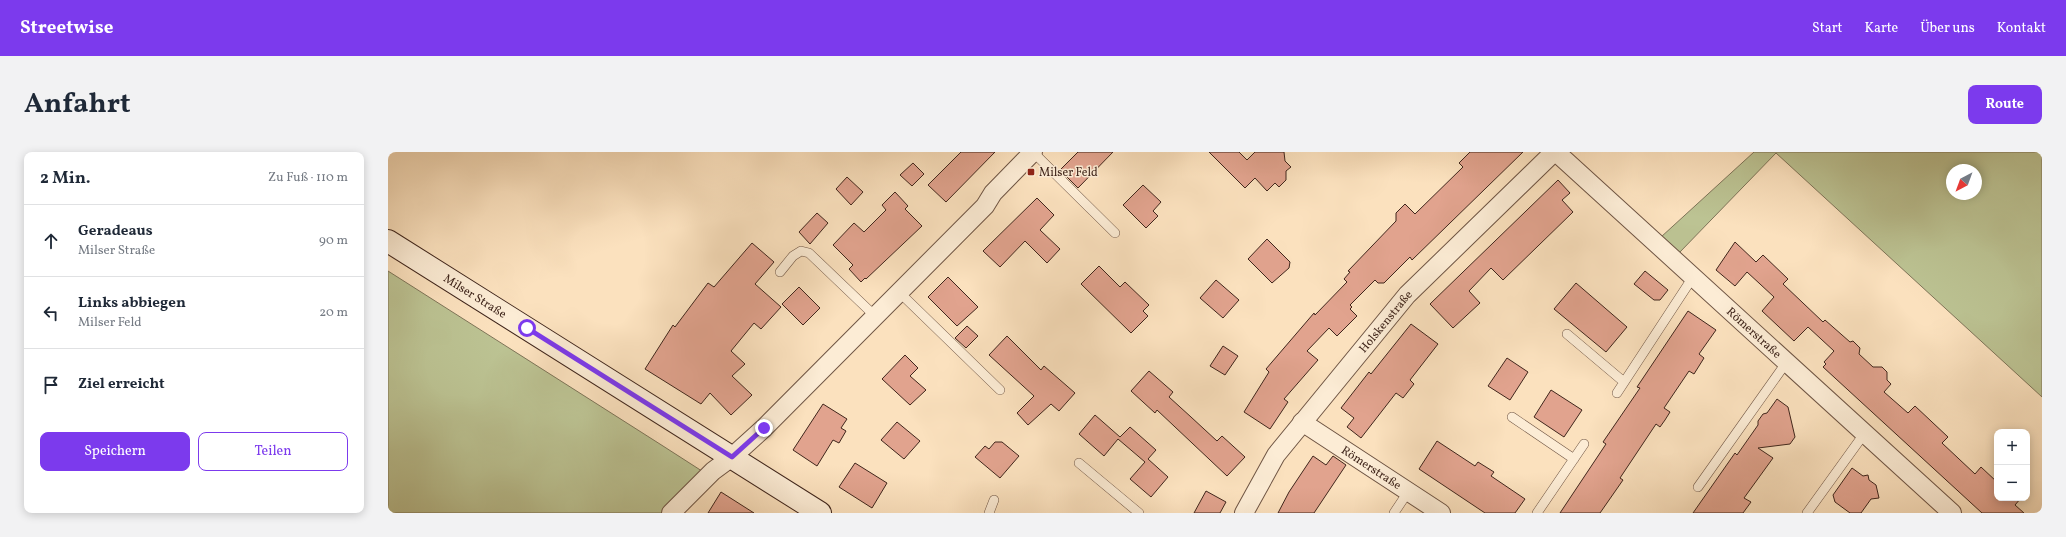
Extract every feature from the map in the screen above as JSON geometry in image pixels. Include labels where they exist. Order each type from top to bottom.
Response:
[{"type":"street","points":[[671,513],[729,455],[875,316],[985,206],[993,193],[1033,152]]},
{"type":"street","name":"Römerstraße","points":[[1555,152],[1952,513]]},
{"type":"street","name":"Holskenstraße","points":[[1244,513],[1276,455],[1407,295],[1555,152]]},
{"type":"street","name":"Milser Straße","points":[[388,241],[820,513]]},
{"type":"street","name":"Römerstraße","points":[[1302,422],[1441,513]]},
{"type":"lane","points":[[1033,152],[1115,233]]},
{"type":"lane","points":[[780,272],[793,256],[800,251],[809,253],[875,316]]},
{"type":"lane","points":[[1618,393],[1694,277]]},
{"type":"lane","points":[[899,292],[1000,390]]},
{"type":"lane","points":[[1567,334],[1624,382]]},
{"type":"lane","points":[[1698,487],[1786,363]]},
{"type":"lane","points":[[1512,417],[1574,459]]},
{"type":"lane","points":[[1808,513],[1864,434]]},
{"type":"lane","points":[[1537,513],[1584,444]]},
{"type":"lane","points":[[1079,463],[1139,513]]},
{"type":"lane","points":[[1394,513],[1408,492]]},
{"type":"lane","points":[[990,513],[994,500]]},
{"type":"green space","points":[[1754,152],[2042,152],[2042,397],[1776,153],[1679,253],[1661,237]]},
{"type":"green space","points":[[388,271],[705,473],[665,513],[388,513]]},
{"type":"building","points":[[961,152],[995,152],[946,202],[928,185]]},
{"type":"building","points":[[1078,152],[1113,152],[1078,188],[1060,170]]},
{"type":"building","points":[[1209,152],[1239,152],[1247,160],[1255,152],[1284,152],[1285,161],[1291,167],[1286,171],[1286,180],[1279,187],[1275,183],[1267,191],[1255,178],[1245,188]]},
{"type":"building","points":[[1470,152],[1523,152],[1412,260],[1410,257],[1384,283],[1378,283],[1375,280],[1350,305],[1352,307],[1350,309],[1357,316],[1337,336],[1329,328],[1307,351],[1318,360],[1284,399],[1288,402],[1270,429],[1244,412],[1269,372],[1266,369],[1314,313],[1315,315],[1347,282],[1344,279],[1350,272],[1348,271],[1396,221],[1396,213],[1405,204],[1415,214],[1463,167],[1459,163]]},
{"type":"building","points":[[913,163],[924,174],[912,186],[900,175]]},
{"type":"building","points":[[847,177],[863,192],[851,205],[836,189]]},
{"type":"building","points":[[1558,180],[1570,193],[1562,200],[1573,212],[1503,280],[1491,268],[1469,291],[1480,303],[1453,328],[1430,304]]},
{"type":"building","points":[[1143,185],[1161,202],[1153,211],[1158,216],[1146,228],[1123,205]]},
{"type":"building","points":[[895,192],[908,206],[905,209],[922,226],[861,282],[849,269],[853,265],[833,245],[854,223],[864,232],[886,210],[882,205]]},
{"type":"building","points":[[1037,198],[1054,215],[1040,230],[1060,249],[1047,263],[1025,241],[1000,267],[983,251]]},
{"type":"building","points":[[817,213],[828,223],[810,244],[799,232]]},
{"type":"building","points":[[1267,239],[1290,262],[1289,268],[1272,283],[1248,259]]},
{"type":"building","points":[[1735,242],[1756,262],[1763,255],[1788,279],[1783,284],[1823,322],[1825,320],[1850,342],[1853,341],[1860,348],[1859,354],[1873,367],[1882,367],[1887,372],[1887,380],[1891,384],[1884,392],[1908,413],[1915,406],[1948,437],[1942,443],[1975,474],[1981,467],[1994,479],[1994,501],[2018,501],[2015,505],[2024,513],[1982,513],[1823,367],[1826,364],[1824,362],[1834,351],[1808,327],[1794,341],[1762,311],[1774,297],[1747,272],[1735,286],[1716,270]]},
{"type":"building","points":[[752,243],[774,262],[755,284],[781,307],[761,329],[754,323],[731,351],[745,364],[732,376],[752,395],[731,415],[710,393],[701,404],[645,369],[673,325],[675,327],[708,283],[714,287]]},
{"type":"building","points":[[1099,266],[1120,287],[1125,282],[1149,305],[1143,311],[1148,316],[1131,333],[1081,284]]},
{"type":"building","points":[[1645,271],[1668,290],[1660,300],[1654,300],[1634,284]]},
{"type":"building","points":[[948,277],[978,307],[957,326],[928,297]]},
{"type":"building","points":[[1216,280],[1239,300],[1223,318],[1200,298]]},
{"type":"building","points":[[1576,283],[1627,327],[1606,352],[1554,309]]},
{"type":"building","points":[[799,287],[820,308],[803,325],[782,304]]},
{"type":"building","points":[[1688,311],[1716,330],[1699,354],[1704,358],[1694,374],[1689,371],[1664,408],[1670,412],[1665,420],[1660,427],[1656,424],[1620,478],[1623,480],[1600,513],[1560,513],[1606,444],[1603,442],[1640,388],[1637,387]]},
{"type":"building","points":[[1411,324],[1438,344],[1410,380],[1414,384],[1403,398],[1396,393],[1361,438],[1347,427],[1354,418],[1341,408],[1369,372],[1371,374]]},
{"type":"building","points":[[967,326],[978,336],[966,348],[955,338]]},
{"type":"building","points":[[1007,336],[1041,370],[1044,366],[1075,393],[1059,411],[1051,404],[1028,425],[1017,413],[1034,396],[989,355]]},
{"type":"building","points":[[1223,346],[1238,356],[1225,375],[1210,366]]},
{"type":"building","points":[[905,355],[918,368],[910,376],[926,390],[910,405],[882,379]]},
{"type":"building","points":[[1507,358],[1528,372],[1510,400],[1488,386]]},
{"type":"building","points":[[1149,371],[1173,392],[1169,397],[1217,441],[1222,436],[1245,457],[1227,476],[1157,410],[1155,413],[1131,391]]},
{"type":"building","points":[[1551,390],[1582,410],[1564,437],[1534,417]]},
{"type":"building","points":[[1777,399],[1788,407],[1795,437],[1790,444],[1758,448],[1773,458],[1744,498],[1751,502],[1743,513],[1693,513],[1735,453],[1737,455],[1758,425],[1758,421],[1763,414],[1767,413]]},
{"type":"building","points":[[823,404],[847,419],[841,428],[846,431],[839,443],[833,440],[817,466],[793,450]]},
{"type":"building","points":[[1095,415],[1120,437],[1130,427],[1156,450],[1148,459],[1168,477],[1151,497],[1130,479],[1145,462],[1118,439],[1104,456],[1079,434]]},
{"type":"building","points":[[897,422],[920,441],[904,459],[881,440]]},
{"type":"building","points":[[1437,441],[1475,466],[1478,462],[1494,472],[1491,476],[1525,499],[1515,513],[1485,513],[1419,469]]},
{"type":"building","points":[[995,442],[1002,442],[1019,456],[1000,478],[975,457],[985,446],[989,449]]},
{"type":"building","points":[[1313,456],[1326,465],[1333,456],[1346,465],[1314,513],[1278,513],[1289,492]]},
{"type":"building","points":[[855,463],[887,483],[872,508],[839,487]]},
{"type":"building","points":[[1852,468],[1863,476],[1868,475],[1869,480],[1876,485],[1879,498],[1871,499],[1861,513],[1850,513],[1835,502],[1833,495]]},
{"type":"building","points":[[1206,491],[1226,502],[1220,513],[1194,513]]},
{"type":"building","points":[[721,492],[754,513],[708,513]]},
{"type":"place","name":"Milser Feld","points":[[1031,172]]},
{"type":"route","points":[[527,328],[732,457],[764,428]]}]
